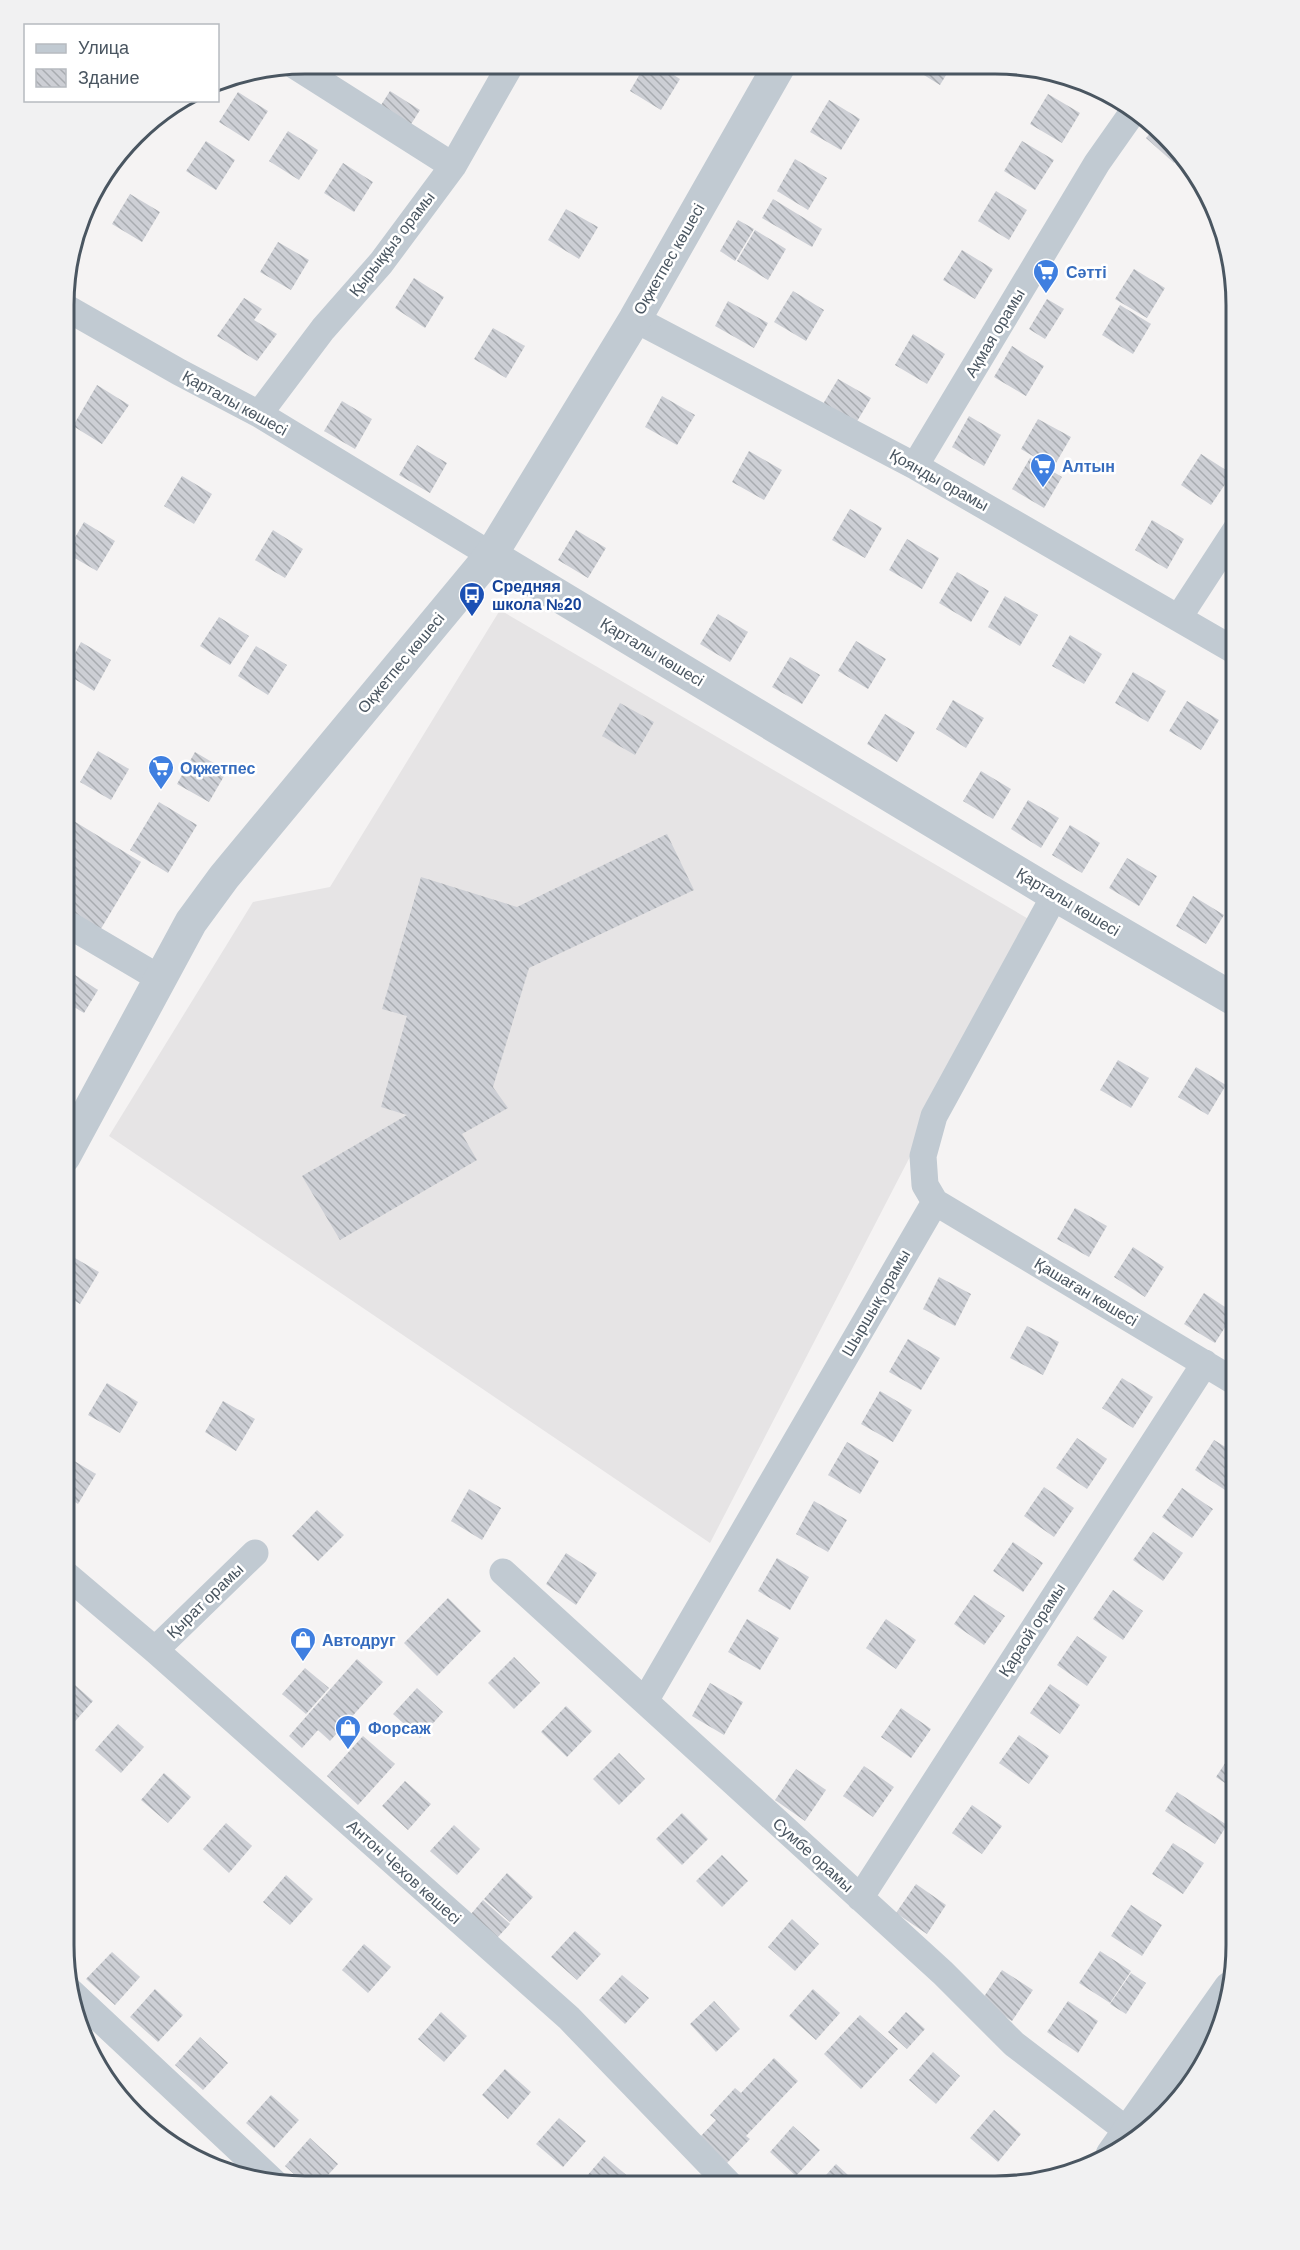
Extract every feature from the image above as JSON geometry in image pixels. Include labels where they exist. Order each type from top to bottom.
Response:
[{"type":"street","points":[[308,74],[453,166]]},
{"type":"street","name":"Қырыққыз орамы","points":[[259,414],[323,329],[381,263],[453,166],[505,74]]},
{"type":"street","name":"Оқжетпес көшесі","points":[[74,1138],[191,922],[224,877],[491,555],[635,319],[774,74]]},
{"type":"street","name":"Ақмая орамы","points":[[915,466],[1097,163],[1130,116]]},
{"type":"street","name":"Қарталы көшесі","points":[[74,312],[178,372],[259,414],[1055,895],[1226,995]]},
{"type":"street","name":"Қоянды орамы","points":[[635,319],[915,466],[1226,645]]},
{"type":"street","points":[[1179,617],[1226,545]]},
{"type":"street","points":[[935,1202],[925,1185],[923,1156],[933,1116],[1055,895]]},
{"type":"street","points":[[74,928],[159,978]]},
{"type":"street","name":"Қашаған көшесі","points":[[935,1202],[1226,1376]]},
{"type":"street","name":"Шыршық орамы","points":[[645,1701],[935,1202]]},
{"type":"street","name":"Қараой орамы","points":[[860,1898],[1205,1363]]},
{"type":"street","name":"Қырат орамы","points":[[155,1650],[255,1553]]},
{"type":"street","name":"Сумбе орамы","points":[[503,1572],[943,1973],[1114,2144]]},
{"type":"street","name":"Антон Чехов көшесі","points":[[74,1581],[155,1650],[569,2018],[721,2176]]},
{"type":"street","points":[[80,2000],[264,2173]]},
{"type":"street","points":[[1126,2136],[1220,2003]]},
{"type":"shaded area","points":[[500,610],[1032,921],[710,1543],[109,1136],[253,902],[330,887]]},
{"type":"building","points":[[640,74],[672,74],[680,79],[661,110],[630,91]]},
{"type":"building","points":[[922,74],[947,74],[940,85]]},
{"type":"building","points":[[390,91],[420,110],[401,140],[371,121]]},
{"type":"building","points":[[238,92],[268,111],[249,141],[219,122]]},
{"type":"building","points":[[1048,94],[1080,113],[1062,143],[1030,124]]},
{"type":"building","points":[[829,100],[860,119],[841,150],[810,132]]},
{"type":"building","points":[[288,131],[318,150],[299,180],[269,161]]},
{"type":"building","points":[[1150,133],[1176,161],[1174,163],[1146,138]]},
{"type":"building","points":[[206,141],[235,160],[216,190],[186,171]]},
{"type":"building","points":[[1022,141],[1054,160],[1035,190],[1004,171]]},
{"type":"building","points":[[795,159],[827,178],[808,210],[777,191]]},
{"type":"building","points":[[343,163],[373,182],[354,212],[324,193]]},
{"type":"building","points":[[996,191],[1027,210],[1009,240],[978,221]]},
{"type":"building","points":[[130,194],[160,212],[142,242],[112,224]]},
{"type":"building","points":[[773,199],[822,229],[812,247],[762,218]]},
{"type":"building","points":[[566,209],[598,227],[579,259],[548,240]]},
{"type":"building","points":[[738,220],[754,229],[735,261],[720,251]]},
{"type":"building","points":[[755,230],[786,249],[768,280],[737,261]]},
{"type":"building","points":[[278,242],[309,260],[291,290],[260,272]]},
{"type":"building","points":[[962,250],[993,269],[975,299],[943,280]]},
{"type":"building","points":[[1134,269],[1165,288],[1147,318],[1115,299]]},
{"type":"building","points":[[414,278],[444,297],[425,328],[395,308]]},
{"type":"building","points":[[793,291],[824,310],[806,341],[774,322]]},
{"type":"building","points":[[244,298],[262,309],[254,320],[277,334],[257,361],[217,336]]},
{"type":"building","points":[[1047,299],[1064,309],[1045,339],[1029,329]]},
{"type":"building","points":[[728,301],[768,323],[754,348],[715,326]]},
{"type":"building","points":[[1120,305],[1151,324],[1133,354],[1102,335]]},
{"type":"building","points":[[493,328],[525,346],[506,378],[474,359]]},
{"type":"building","points":[[913,334],[945,354],[927,384],[895,365]]},
{"type":"building","points":[[1012,346],[1044,366],[1026,396],[994,377]]},
{"type":"building","points":[[838,379],[871,398],[853,428],[820,409]]},
{"type":"building","points":[[97,385],[129,405],[102,444],[74,427]]},
{"type":"building","points":[[662,396],[695,415],[677,445],[645,427]]},
{"type":"building","points":[[342,401],[372,419],[355,449],[324,431]]},
{"type":"building","points":[[969,416],[1001,435],[984,466],[952,447]]},
{"type":"building","points":[[1038,419],[1071,437],[1053,468],[1021,449]]},
{"type":"building","points":[[417,445],[447,463],[430,493],[399,475]]},
{"type":"building","points":[[749,451],[782,470],[764,500],[732,482]]},
{"type":"building","points":[[1201,454],[1226,470],[1226,483],[1211,505],[1181,485]]},
{"type":"building","points":[[1030,458],[1062,477],[1044,508],[1012,489]]},
{"type":"building","points":[[182,476],[212,494],[194,524],[164,506]]},
{"type":"building","points":[[850,509],[882,528],[865,558],[832,540]]},
{"type":"building","points":[[1152,520],[1184,539],[1167,569],[1135,550]]},
{"type":"building","points":[[84,522],[115,541],[97,571],[74,558],[74,539]]},
{"type":"building","points":[[273,530],[303,549],[285,578],[255,560]]},
{"type":"building","points":[[576,530],[606,548],[588,578],[558,560]]},
{"type":"building","points":[[907,539],[939,558],[922,589],[889,570]]},
{"type":"building","points":[[957,572],[989,591],[971,622],[939,603]]},
{"type":"building","points":[[1005,596],[1038,615],[1020,646],[988,627]]},
{"type":"building","points":[[718,614],[748,632],[730,662],[700,644]]},
{"type":"building","points":[[219,617],[249,636],[230,665],[200,646]]},
{"type":"building","points":[[1070,635],[1102,654],[1084,684],[1052,666]]},
{"type":"building","points":[[856,641],[886,659],[868,689],[838,671]]},
{"type":"building","points":[[81,642],[111,660],[94,691],[74,679],[74,656]]},
{"type":"building","points":[[256,646],[287,665],[268,695],[238,676]]},
{"type":"building","points":[[790,657],[820,675],[802,704],[772,687]]},
{"type":"building","points":[[1133,672],[1166,691],[1148,722],[1115,703]]},
{"type":"building","points":[[953,700],[984,718],[966,748],[936,729]]},
{"type":"building","points":[[1187,701],[1219,720],[1201,750],[1169,731]]},
{"type":"building","points":[[620,703],[654,722],[635,755],[602,736]]},
{"type":"building","points":[[885,714],[915,732],[897,762],[867,744]]},
{"type":"building","points":[[98,751],[129,769],[111,800],[80,782]]},
{"type":"building","points":[[195,752],[227,771],[209,802],[177,784]]},
{"type":"building","points":[[981,771],[1011,789],[993,819],[963,801]]},
{"type":"building","points":[[1028,800],[1059,818],[1041,848],[1011,829]]},
{"type":"building","points":[[159,802],[197,825],[168,873],[130,850]]},
{"type":"building","points":[[74,821],[141,862],[99,932],[74,917]]},
{"type":"building","points":[[1070,825],[1100,843],[1082,873],[1052,855]]},
{"type":"building","points":[[667,834],[694,890],[529,968],[493,1087],[508,1108],[462,1134],[477,1160],[340,1240],[302,1176],[407,1115],[381,1107],[407,1016],[382,1009],[421,877],[517,907]]},
{"type":"building","points":[[1127,858],[1157,876],[1139,906],[1109,888]]},
{"type":"building","points":[[1193,896],[1224,915],[1206,944],[1176,926]]},
{"type":"building","points":[[75,975],[98,990],[84,1013],[74,1007]]},
{"type":"building","points":[[1118,1060],[1149,1078],[1131,1108],[1100,1090]]},
{"type":"building","points":[[1196,1067],[1226,1085],[1208,1115],[1178,1097]]},
{"type":"building","points":[[1075,1208],[1107,1226],[1089,1257],[1057,1239]]},
{"type":"building","points":[[1133,1247],[1164,1267],[1145,1297],[1114,1277]]},
{"type":"building","points":[[74,1257],[99,1272],[80,1304],[74,1300]]},
{"type":"building","points":[[939,1277],[971,1294],[955,1326],[923,1309]]},
{"type":"building","points":[[1204,1293],[1226,1308],[1226,1326],[1215,1343],[1184,1324]]},
{"type":"building","points":[[1027,1326],[1059,1342],[1043,1375],[1010,1358]]},
{"type":"building","points":[[908,1339],[940,1358],[921,1390],[889,1372]]},
{"type":"building","points":[[1122,1378],[1153,1397],[1133,1428],[1102,1408]]},
{"type":"building","points":[[107,1383],[138,1402],[120,1433],[88,1415]]},
{"type":"building","points":[[880,1391],[912,1410],[893,1442],[861,1424]]},
{"type":"building","points":[[223,1401],[255,1419],[236,1451],[205,1432]]},
{"type":"building","points":[[1077,1438],[1107,1459],[1087,1489],[1056,1468]]},
{"type":"building","points":[[1214,1440],[1226,1447],[1225,1490],[1195,1470]]},
{"type":"building","points":[[847,1442],[879,1461],[860,1494],[828,1475]]},
{"type":"building","points":[[74,1461],[96,1474],[78,1504],[74,1501]]},
{"type":"building","points":[[1044,1487],[1074,1508],[1054,1537],[1024,1516]]},
{"type":"building","points":[[1182,1488],[1213,1509],[1192,1538],[1162,1517]]},
{"type":"building","points":[[469,1489],[501,1508],[482,1540],[451,1521]]},
{"type":"building","points":[[814,1501],[847,1520],[828,1552],[796,1534]]},
{"type":"building","points":[[317,1510],[344,1535],[318,1561],[292,1536]]},
{"type":"building","points":[[1153,1532],[1183,1553],[1163,1581],[1133,1560]]},
{"type":"building","points":[[1013,1542],[1043,1563],[1023,1592],[993,1571]]},
{"type":"building","points":[[566,1553],[597,1573],[576,1605],[546,1584]]},
{"type":"building","points":[[777,1558],[809,1577],[790,1610],[758,1591]]},
{"type":"building","points":[[1113,1590],[1143,1611],[1123,1640],[1093,1619]]},
{"type":"building","points":[[974,1595],[1005,1616],[984,1645],[954,1624]]},
{"type":"building","points":[[448,1598],[481,1631],[437,1676],[404,1643]]},
{"type":"building","points":[[747,1619],[779,1638],[760,1670],[728,1652]]},
{"type":"building","points":[[886,1619],[916,1640],[896,1669],[866,1648]]},
{"type":"building","points":[[1077,1636],[1107,1657],[1087,1686],[1057,1665]]},
{"type":"building","points":[[514,1657],[540,1683],[514,1709],[488,1683]]},
{"type":"building","points":[[357,1659],[383,1682],[330,1741],[318,1730],[302,1748],[289,1736]]},
{"type":"building","points":[[305,1668],[329,1688],[306,1714],[282,1694]]},
{"type":"building","points":[[710,1683],[743,1702],[724,1735],[692,1716]]},
{"type":"building","points":[[74,1684],[93,1701],[74,1722]]},
{"type":"building","points":[[1050,1684],[1080,1705],[1060,1734],[1030,1713]]},
{"type":"building","points":[[417,1688],[443,1712],[420,1738],[393,1714]]},
{"type":"building","points":[[566,1706],[592,1731],[567,1757],[541,1732]]},
{"type":"building","points":[[901,1708],[931,1729],[911,1758],[881,1737]]},
{"type":"building","points":[[118,1724],[144,1747],[121,1773],[95,1750]]},
{"type":"building","points":[[1019,1735],[1049,1756],[1029,1784],[999,1763]]},
{"type":"building","points":[[363,1736],[395,1764],[358,1805],[327,1776]]},
{"type":"building","points":[[619,1753],[645,1779],[619,1805],[593,1779]]},
{"type":"building","points":[[1226,1762],[1226,1784],[1216,1777]]},
{"type":"building","points":[[864,1766],[894,1787],[873,1817],[843,1796]]},
{"type":"building","points":[[796,1769],[826,1790],[805,1821],[775,1800]]},
{"type":"building","points":[[164,1773],[191,1797],[168,1823],[141,1800]]},
{"type":"building","points":[[405,1781],[431,1804],[408,1830],[382,1806]]},
{"type":"building","points":[[1177,1792],[1226,1824],[1226,1827],[1215,1844],[1165,1811]]},
{"type":"building","points":[[972,1805],[1002,1826],[982,1854],[952,1833]]},
{"type":"building","points":[[682,1813],[708,1839],[682,1865],[656,1839]]},
{"type":"building","points":[[226,1823],[252,1846],[229,1873],[203,1849]]},
{"type":"building","points":[[454,1825],[480,1849],[457,1875],[430,1851]]},
{"type":"building","points":[[1173,1843],[1204,1863],[1183,1894],[1152,1874]]},
{"type":"building","points":[[722,1855],[748,1881],[722,1907],[696,1881]]},
{"type":"building","points":[[507,1873],[533,1897],[510,1922],[484,1899]]},
{"type":"building","points":[[286,1875],[313,1899],[290,1925],[263,1902]]},
{"type":"building","points":[[916,1884],[946,1905],[927,1934],[896,1913]]},
{"type":"building","points":[[483,1900],[510,1924],[497,1938],[471,1914]]},
{"type":"building","points":[[1131,1905],[1162,1925],[1142,1956],[1111,1936]]},
{"type":"building","points":[[792,1919],[819,1944],[795,1971],[768,1947]]},
{"type":"building","points":[[575,1931],[601,1954],[577,1980],[551,1957]]},
{"type":"building","points":[[364,1944],[391,1967],[368,1993],[342,1970]]},
{"type":"building","points":[[1100,1951],[1131,1971],[1110,2003],[1079,1983]]},
{"type":"building","points":[[112,1952],[140,1977],[115,2005],[86,1979]]},
{"type":"building","points":[[1002,1970],[1033,1990],[1012,2021],[981,2001]]},
{"type":"building","points":[[1131,1973],[1146,1983],[1126,2014],[1110,2004]]},
{"type":"building","points":[[622,1975],[649,1998],[625,2024],[599,2000]]},
{"type":"building","points":[[155,1989],[183,2015],[158,2042],[130,2017]]},
{"type":"building","points":[[813,1989],[840,2013],[816,2040],[789,2016]]},
{"type":"building","points":[[714,2001],[740,2029],[716,2052],[690,2024]]},
{"type":"building","points":[[1068,2001],[1098,2021],[1078,2053],[1047,2032]]},
{"type":"building","points":[[441,2012],[467,2036],[444,2062],[418,2039]]},
{"type":"building","points":[[906,2012],[925,2029],[907,2049],[888,2032]]},
{"type":"building","points":[[860,2015],[898,2049],[861,2089],[824,2054]]},
{"type":"building","points":[[200,2037],[228,2063],[203,2090],[175,2065]]},
{"type":"building","points":[[933,2052],[960,2076],[936,2104],[909,2080]]},
{"type":"building","points":[[774,2058],[798,2081],[746,2136],[750,2139],[727,2163],[700,2137],[716,2120],[710,2115],[735,2088],[741,2093]]},
{"type":"building","points":[[505,2069],[531,2092],[508,2119],[482,2095]]},
{"type":"building","points":[[271,2095],[299,2120],[274,2148],[246,2123]]},
{"type":"building","points":[[994,2110],[1021,2134],[998,2162],[970,2138]]},
{"type":"building","points":[[559,2118],[586,2141],[563,2167],[536,2144]]},
{"type":"building","points":[[793,2126],[820,2150],[796,2176],[770,2152]]},
{"type":"building","points":[[310,2138],[338,2164],[327,2176],[296,2176],[285,2166]]},
{"type":"building","points":[[604,2156],[627,2176],[587,2176]]},
{"type":"building","points":[[836,2164],[849,2176],[825,2176]]},
{"type":"place","name":"Сәттi","points":[[1046,295]]},
{"type":"place","name":"Алтын","points":[[1043,489]]},
{"type":"place","name":"Средняя школа №20","points":[[472,618]]},
{"type":"place","name":"Оқжетпес","points":[[161,791]]},
{"type":"place","name":"Автодруг","points":[[303,1663]]},
{"type":"place","name":"Форсаж","points":[[348,1751]]}]
